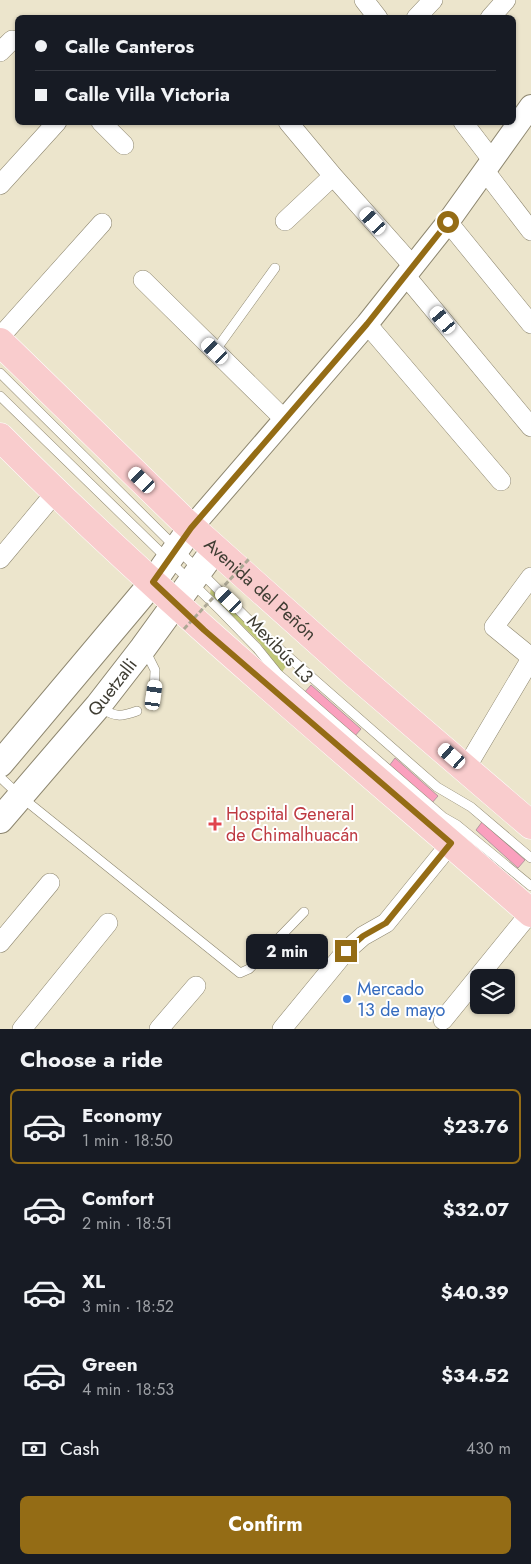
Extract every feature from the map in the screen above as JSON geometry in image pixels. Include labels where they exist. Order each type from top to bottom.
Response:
[{"type":"main road","name":"Avenida del Peñón","points":[[0,342],[179,545],[193,587],[204,630],[531,913]]},
{"type":"main road","name":"Avenida del Peñón","points":[[0,437],[55,493],[153,582],[193,587],[354,672],[531,825]]},
{"type":"main road","name":"Quetzalli","points":[[0,764],[153,582],[179,545]]},
{"type":"main road","name":"Quetzalli","points":[[0,820],[98,706],[193,587]]},
{"type":"street","points":[[364,0],[376,15]]},
{"type":"street","points":[[419,15],[433,0]]},
{"type":"street","points":[[493,15],[506,0]]},
{"type":"street","points":[[179,545],[284,419],[367,324],[448,222],[531,106]]},
{"type":"street","points":[[0,185],[54,125]]},
{"type":"street","points":[[104,125],[124,145]]},
{"type":"street","points":[[290,125],[409,270],[531,427]]},
{"type":"street","points":[[465,125],[531,231]]},
{"type":"street","points":[[286,221],[333,176]]},
{"type":"street","points":[[448,222],[531,324]]},
{"type":"street","points":[[0,336],[102,223]]},
{"type":"street","points":[[142,280],[284,419]]},
{"type":"street","points":[[367,324],[501,481]]},
{"type":"street","points":[[0,559],[55,493]]},
{"type":"street","points":[[466,768],[528,662],[526,654],[494,627],[531,577]]},
{"type":"street","points":[[282,1029],[346,951],[363,936],[386,923],[451,843]]},
{"type":"street","points":[[0,943],[50,883]]},
{"type":"street","points":[[443,1020],[531,913]]},
{"type":"street","points":[[22,1029],[108,923]]},
{"type":"street","points":[[159,1029],[196,986]]},
{"type":"lane","points":[[215,351],[275,268]]},
{"type":"lane","name":"Mexibús L3","points":[[0,373],[179,545],[193,587],[256,648],[278,674],[443,817],[457,825],[531,886]]},
{"type":"lane","name":"Mexibús L3","points":[[0,396],[179,545]]},
{"type":"lane","name":"Mexibús L3","points":[[193,587],[267,638],[438,787],[471,807],[531,858]]},
{"type":"lane","points":[[143,648],[155,670],[154,695]]},
{"type":"lane","points":[[98,706],[114,715],[124,716],[137,711]]},
{"type":"lane","points":[[0,777],[20,796],[240,972],[249,969],[304,912]]},
{"type":"path","points":[[193,587],[249,560]]},
{"type":"green space","points":[[211,588],[289,662],[282,672],[259,642],[210,594]]},
{"type":"building","points":[[311,685],[361,729],[354,737],[304,693]]},
{"type":"building","points":[[395,758],[438,796],[431,804],[389,766]]},
{"type":"building","points":[[482,822],[525,860],[518,868],[476,830]]},
{"type":"place","name":"Hospital General de Chimalhuacán","points":[[215,824]]},
{"type":"place","name":"Mercado 13 de mayo","points":[[347,999]]},
{"type":"route","points":[[346,951],[363,936],[386,923],[451,843],[204,630],[153,582],[191,528],[367,324],[448,222]]}]
